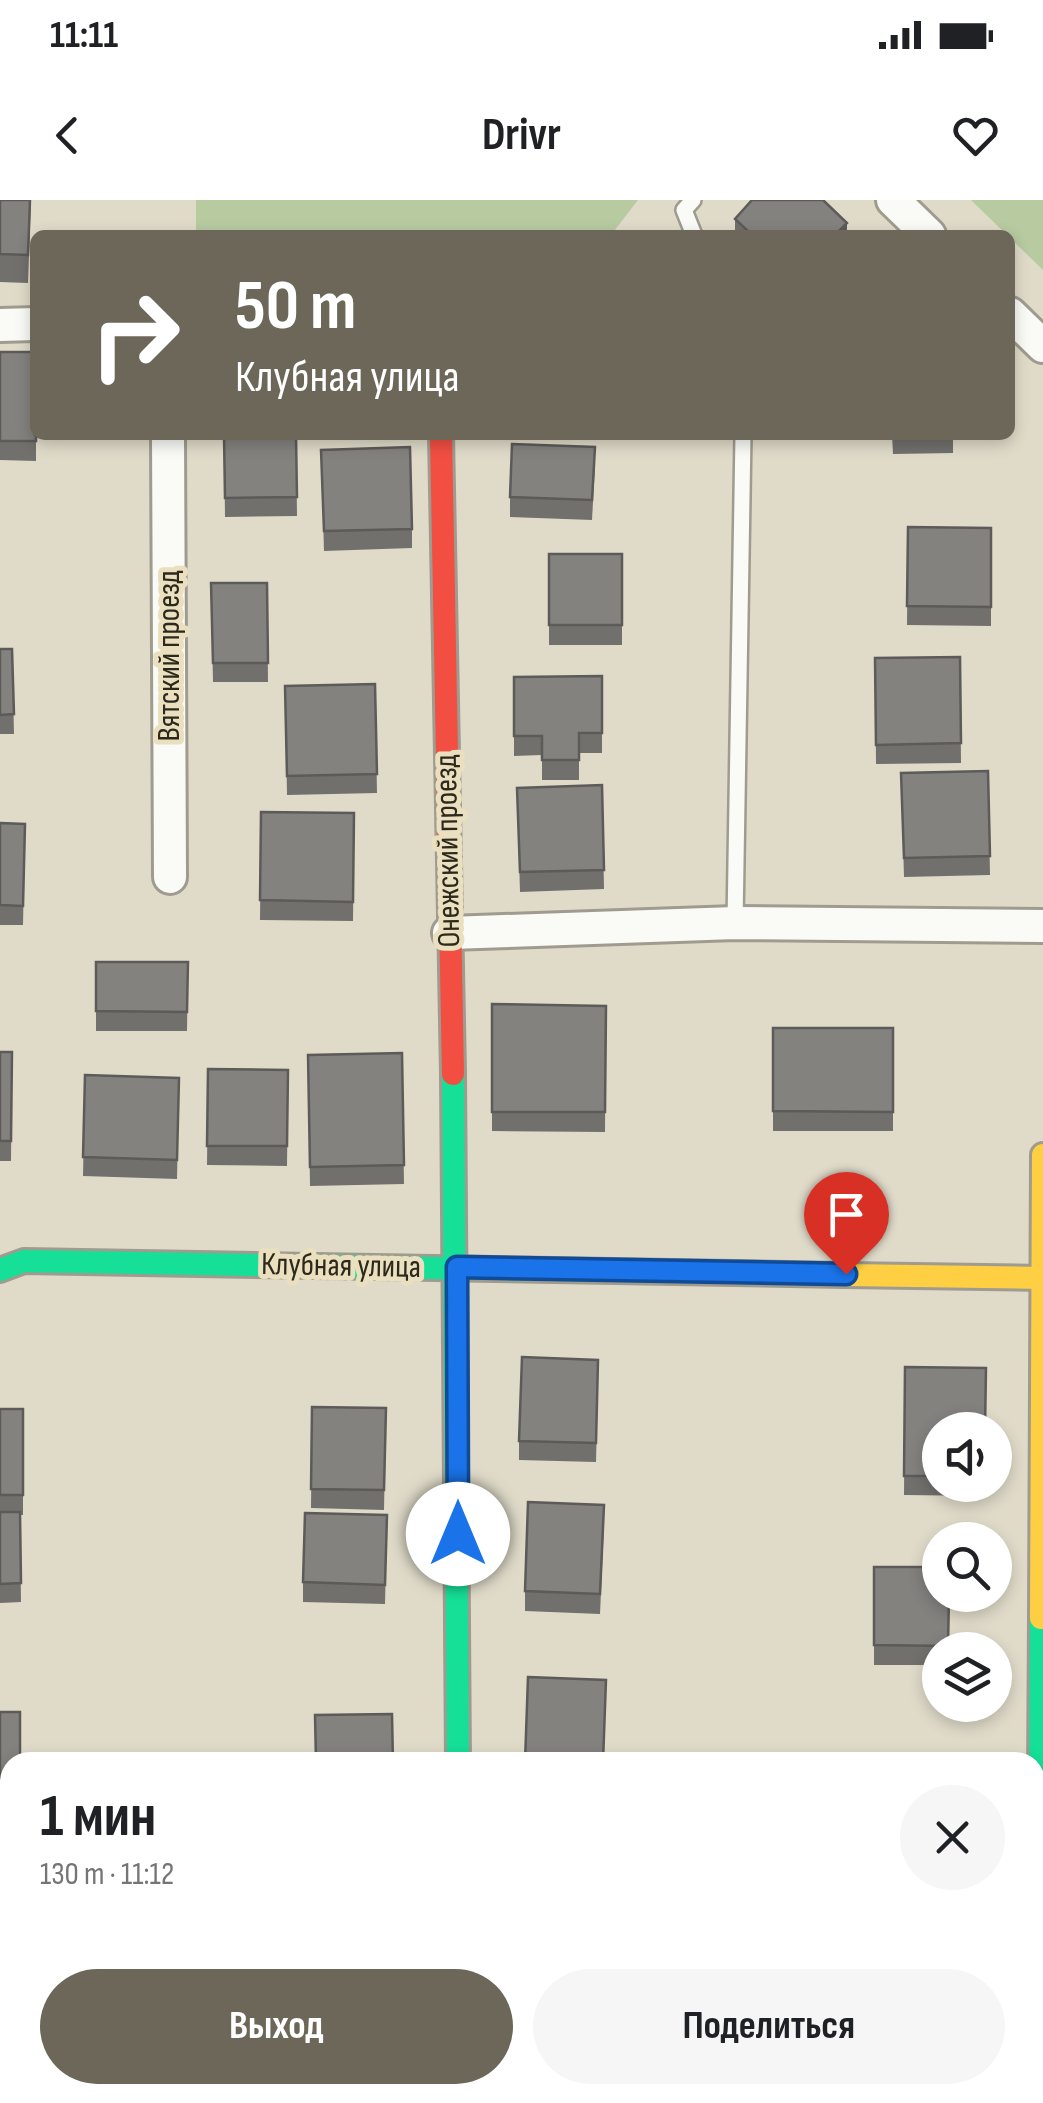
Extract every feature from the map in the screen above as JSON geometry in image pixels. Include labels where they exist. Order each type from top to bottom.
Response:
[{"type":"street","points":[[893,200],[924,230]]},
{"type":"street","points":[[1015,319],[1043,346]]},
{"type":"street","points":[[0,325],[30,324]]},
{"type":"street","name":"Вятский проезд","points":[[168,440],[170,877]]},
{"type":"street","name":"Онежский проезд","points":[[441,440],[457,1267],[458,1752]]},
{"type":"street","points":[[449,934],[735,924],[1043,926]]},
{"type":"street","points":[[1040,1752],[1043,1155]]},
{"type":"street","name":"Клубная улица","points":[[0,1270],[24,1262],[1042,1278]]},
{"type":"lane","points":[[692,230],[684,210],[693,200]]},
{"type":"lane","points":[[735,924],[743,440]]},
{"type":"green space","points":[[196,200],[638,200],[615,230],[196,230]]},
{"type":"green space","points":[[971,200],[1043,200],[1043,270],[1015,243],[1015,230],[1002,230]]},
{"type":"building","points":[[0,200],[30,200],[28,255],[0,254]]},
{"type":"building","points":[[752,200],[823,200],[847,223],[840,230],[747,230],[735,219]]},
{"type":"building","points":[[0,352],[30,352],[30,440],[36,441],[0,441]]},
{"type":"building","points":[[224,440],[296,440],[297,497],[225,498]]},
{"type":"building","points":[[512,444],[595,447],[592,500],[510,497]]},
{"type":"building","points":[[410,447],[412,529],[324,531],[321,450]]},
{"type":"building","points":[[908,527],[991,528],[991,607],[907,606]]},
{"type":"building","points":[[549,554],[622,554],[622,625],[549,625]]},
{"type":"building","points":[[211,583],[267,583],[268,663],[213,663]]},
{"type":"building","points":[[0,649],[12,649],[14,714],[0,715]]},
{"type":"building","points":[[960,657],[961,743],[876,745],[875,658]]},
{"type":"building","points":[[602,676],[602,733],[579,733],[579,760],[542,760],[542,736],[514,736],[514,677]]},
{"type":"building","points":[[375,684],[377,774],[287,776],[285,686]]},
{"type":"building","points":[[988,771],[990,856],[904,858],[901,773]]},
{"type":"building","points":[[602,785],[604,870],[520,872],[517,788]]},
{"type":"building","points":[[261,812],[354,813],[353,902],[260,900]]},
{"type":"building","points":[[0,823],[25,824],[23,906],[0,905]]},
{"type":"building","points":[[96,962],[188,962],[187,1012],[96,1011]]},
{"type":"building","points":[[492,1004],[606,1006],[605,1112],[492,1112]]},
{"type":"building","points":[[773,1028],[893,1028],[893,1112],[773,1111]]},
{"type":"building","points":[[0,1052],[12,1052],[11,1141],[0,1141]]},
{"type":"building","points":[[402,1053],[404,1165],[310,1167],[308,1055]]},
{"type":"building","points":[[208,1069],[288,1070],[287,1146],[207,1146]]},
{"type":"building","points":[[85,1075],[179,1078],[177,1160],[83,1157]]},
{"type":"building","points":[[522,1357],[598,1360],[596,1443],[519,1441]]},
{"type":"building","points":[[905,1367],[986,1368],[985,1412],[922,1412],[922,1476],[904,1476]]},
{"type":"building","points":[[312,1407],[386,1408],[384,1490],[311,1489]]},
{"type":"building","points":[[0,1409],[23,1409],[23,1495],[0,1495]]},
{"type":"building","points":[[528,1502],[604,1505],[600,1594],[525,1591]]},
{"type":"building","points":[[0,1512],[20,1512],[21,1583],[0,1584]]},
{"type":"building","points":[[305,1513],[387,1515],[385,1585],[303,1582]]},
{"type":"building","points":[[874,1567],[922,1567],[922,1612],[949,1612],[948,1632],[922,1632],[922,1646],[874,1645]]},
{"type":"building","points":[[528,1677],[606,1680],[603,1752],[525,1752]]},
{"type":"building","points":[[0,1712],[20,1712],[20,1752],[0,1752]]},
{"type":"building","points":[[392,1714],[393,1752],[316,1752],[315,1715]]},
{"type":"traffic: fast","points":[[453,1074],[458,1752]]},
{"type":"traffic: fast","points":[[0,1270],[24,1261],[845,1275]]},
{"type":"traffic: fast","points":[[1040,1752],[1041,1618]]},
{"type":"traffic: slow","points":[[1041,1618],[1043,1155]]},
{"type":"traffic: slow","points":[[845,1275],[1043,1278]]},
{"type":"traffic: jam","points":[[441,440],[453,1074]]},
{"type":"route","points":[[458,1534],[457,1267],[846,1274]]}]
